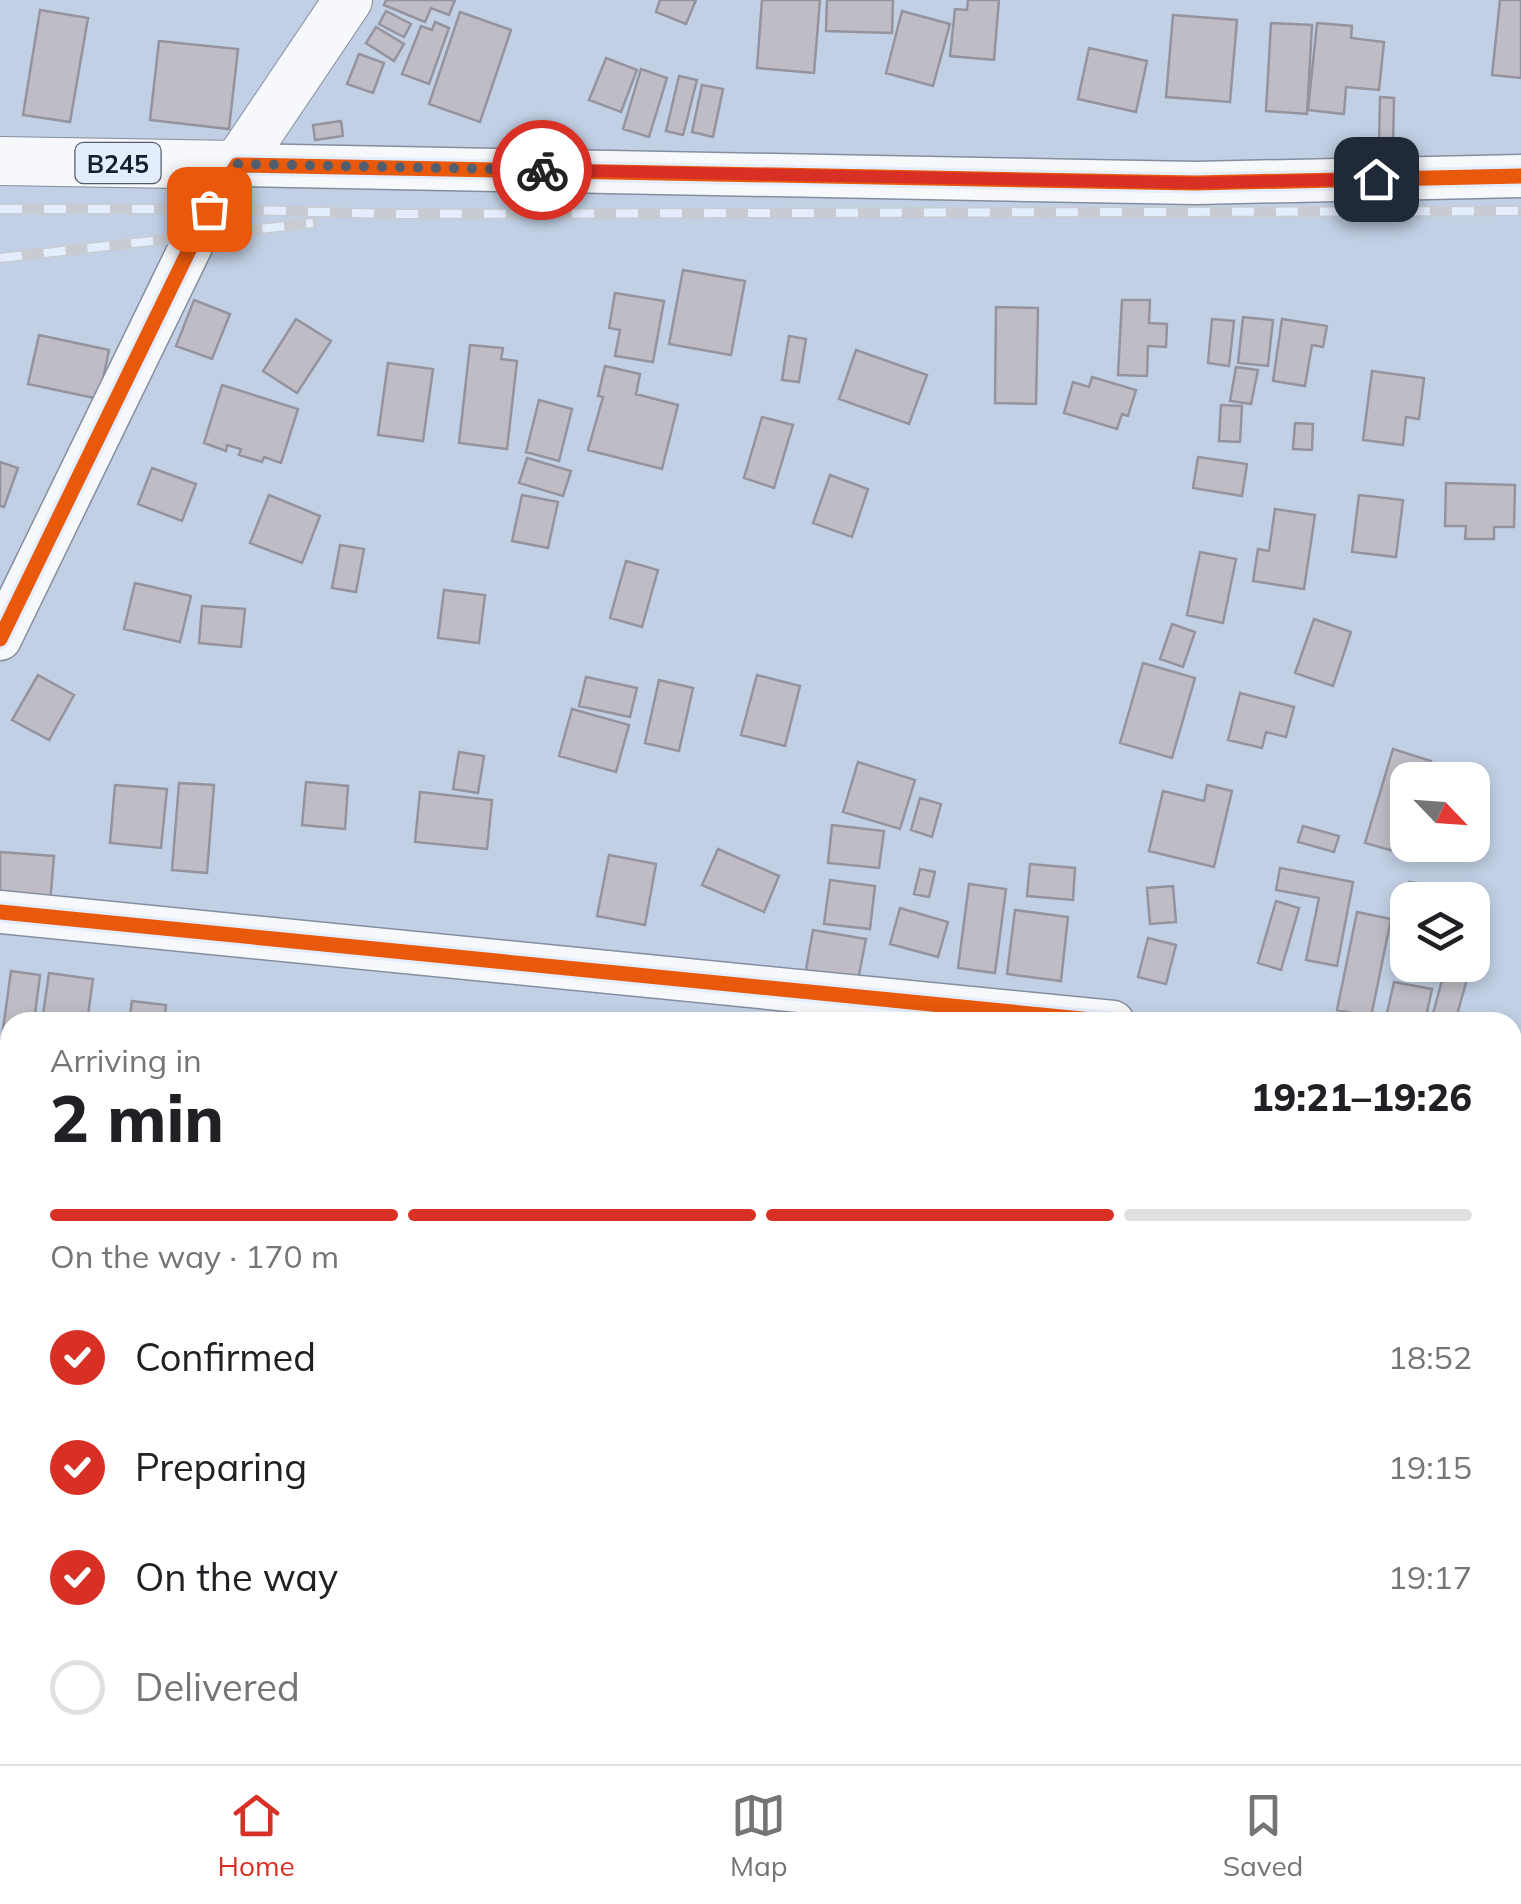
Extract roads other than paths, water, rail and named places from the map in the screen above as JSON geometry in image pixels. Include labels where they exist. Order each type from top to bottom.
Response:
[{"type":"main road","points":[[237,164],[348,0]]},
{"type":"main road","name":"B245","points":[[0,161],[237,164]]},
{"type":"street","points":[[0,639],[209,209],[237,164],[1195,183],[1521,176]]},
{"type":"street","points":[[0,912],[1012,1012]]},
{"type":"railway","points":[[0,209],[392,214],[1521,211]]},
{"type":"railway","points":[[0,258],[313,223]]}]
